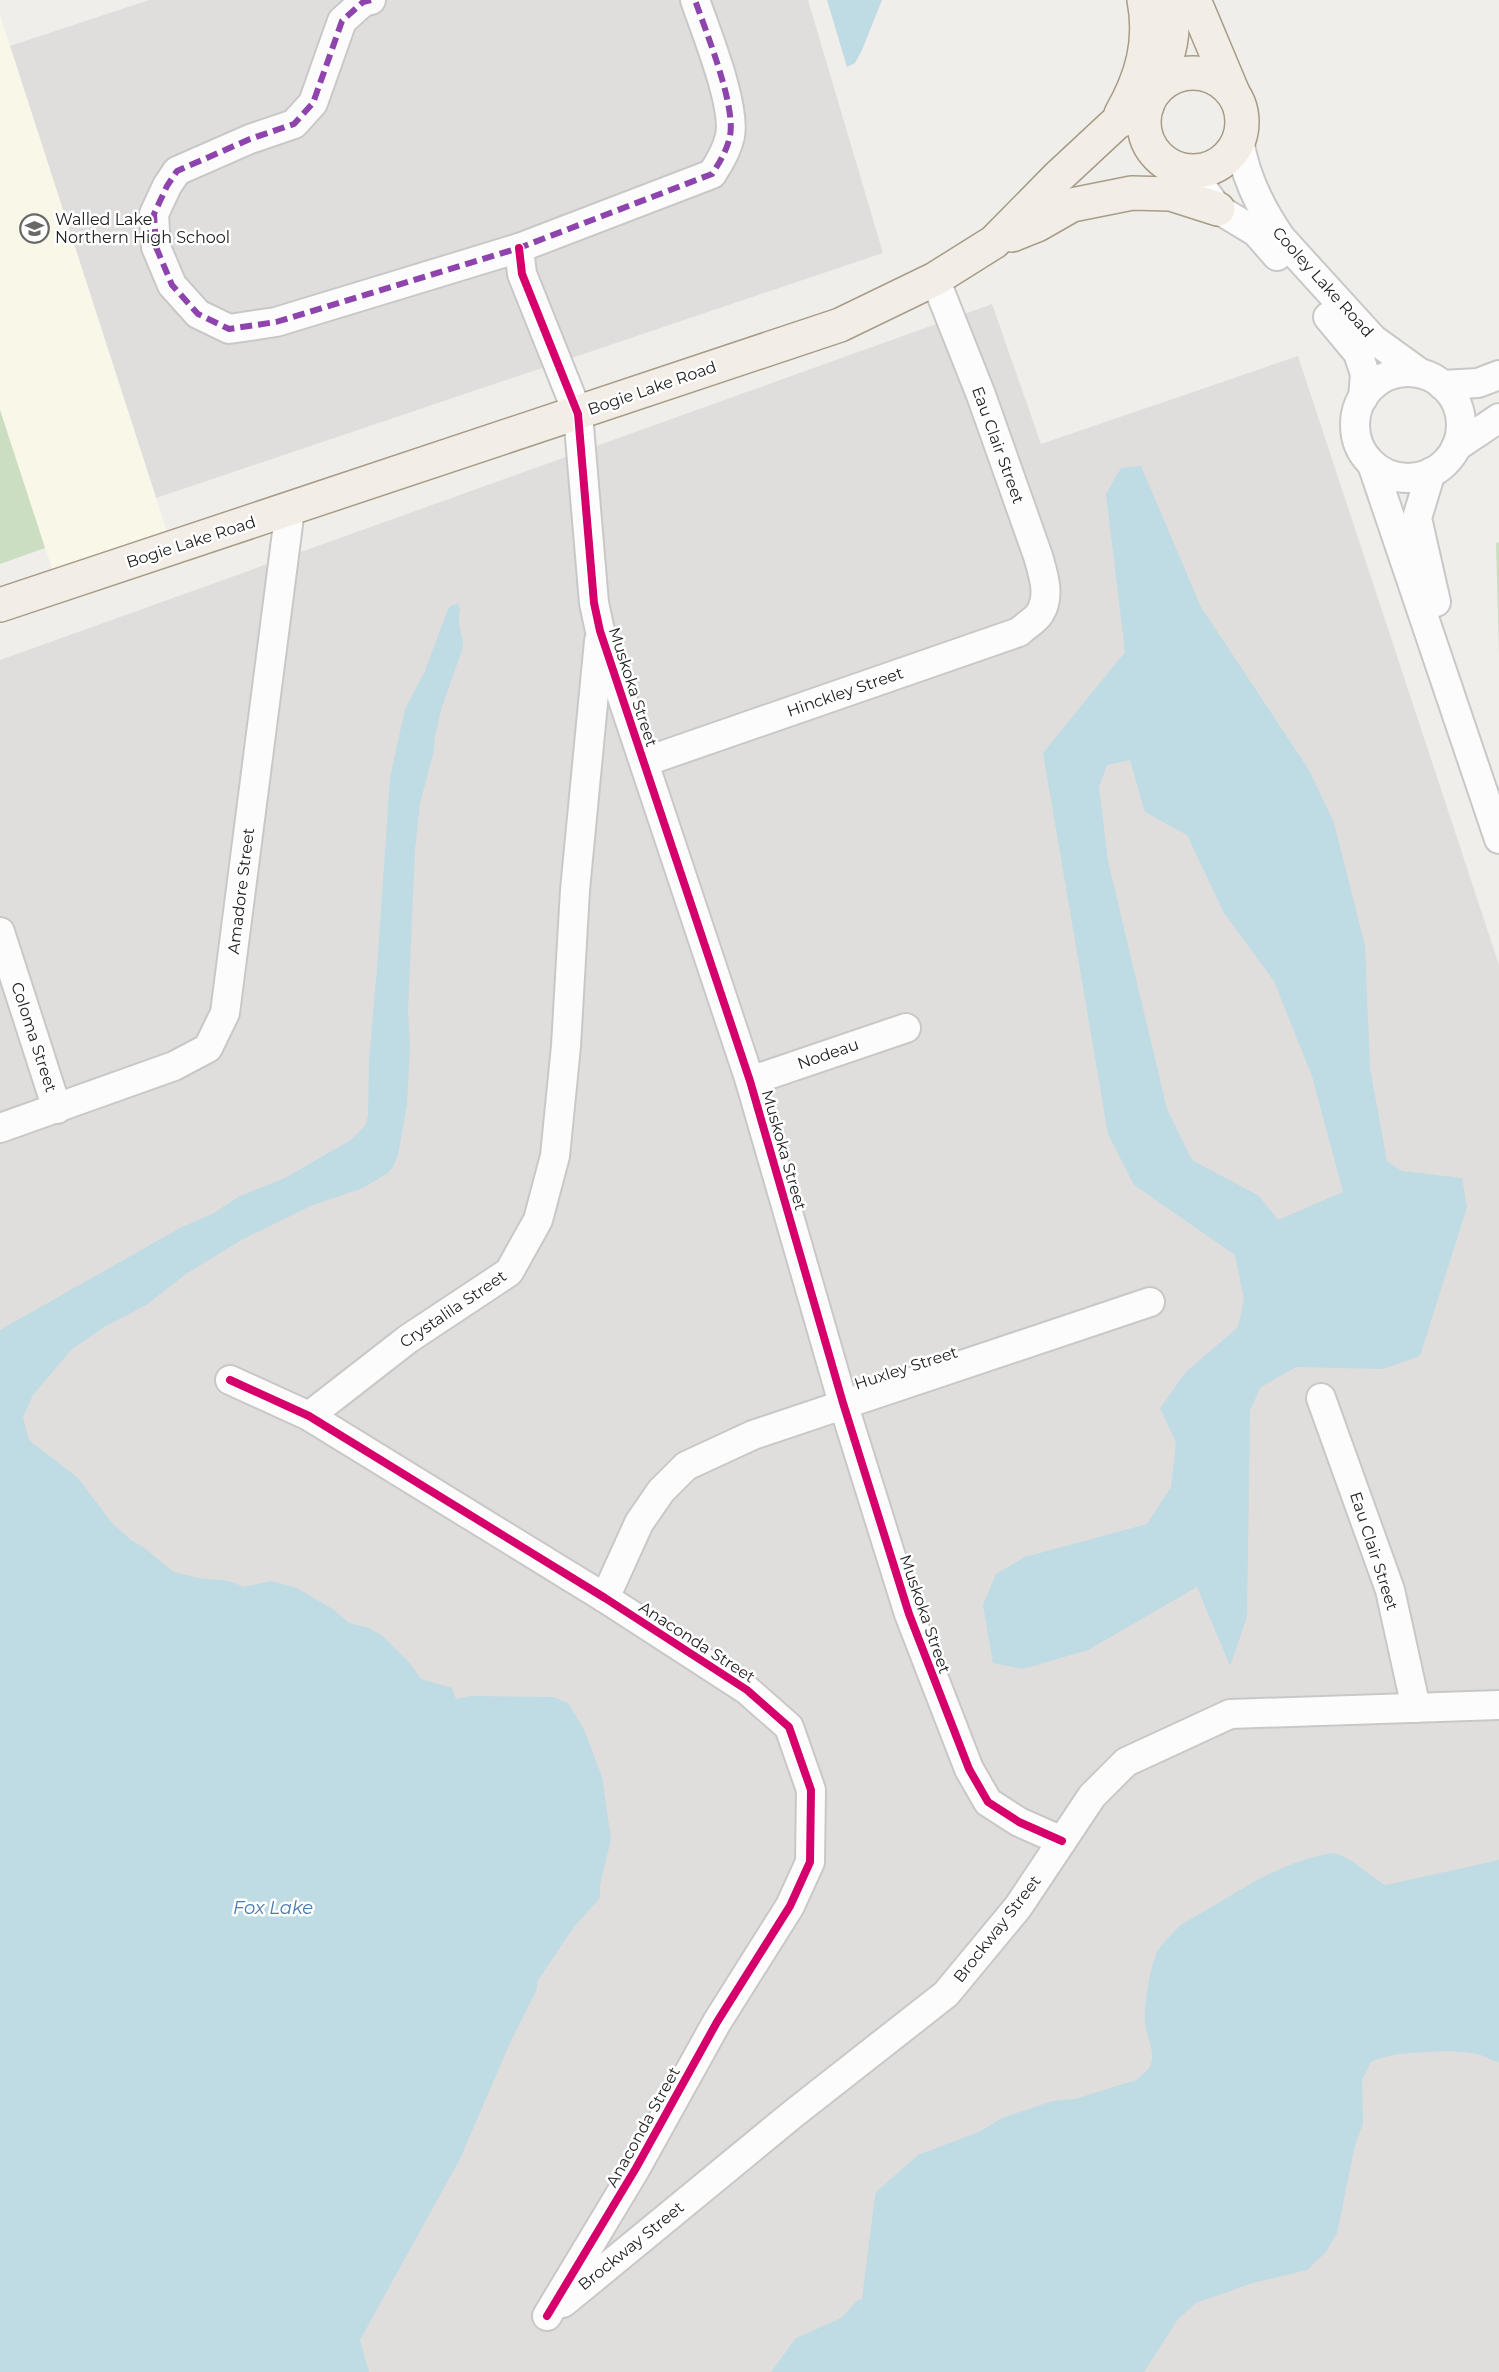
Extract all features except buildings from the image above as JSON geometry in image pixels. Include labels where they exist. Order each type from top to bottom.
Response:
[{"type":"main road","points":[[1116,123],[1134,91],[1147,47],[1148,21],[1144,0]]},
{"type":"main road","points":[[1169,0],[1173,33],[1164,68],[1149,101],[1144,120],[1146,134],[1152,148],[1161,159],[1181,169]]},
{"type":"main road","points":[[994,242],[1036,225],[1072,205],[1095,185],[1116,172],[1145,168],[1205,170],[1220,163],[1231,153],[1239,140],[1242,123],[1240,107],[1194,0]]},
{"type":"main road","points":[[1149,101],[1161,84],[1175,76],[1191,73],[1207,74],[1221,81],[1233,93]]},
{"type":"main road","name":"Bogie Lake Road","points":[[0,605],[840,325],[935,279],[994,242],[1116,123],[1149,101]]},
{"type":"main road","points":[[1072,205],[1132,193],[1153,192],[1172,194],[1218,209]]},
{"type":"street","points":[[371,0],[363,2],[342,21],[313,103],[294,124],[250,139],[177,171],[167,186],[154,214],[156,247],[172,285],[198,314],[229,329],[276,322],[519,248],[712,174],[721,160],[730,135],[731,109],[695,0]]},
{"type":"street","name":"Cooley Lake Road","points":[[1239,140],[1242,162],[1270,222],[1281,238],[1373,339],[1431,379]]},
{"type":"street","name":"Cooley Lake Road","points":[[1181,169],[1218,209],[1256,232],[1359,353],[1365,374],[1363,398]]},
{"type":"street","name":"Muskoka Street","points":[[519,248],[522,274],[578,414],[594,603],[600,631],[750,1081],[843,1403],[909,1614],[969,1769],[988,1802],[1018,1822],[1062,1841]]},
{"type":"street","name":"Eau Clair Street","points":[[935,279],[981,395],[1038,556],[1045,583],[1045,599],[1040,613]]},
{"type":"street","points":[[1499,375],[1478,382],[1431,379],[1403,372],[1387,376],[1372,385],[1363,398],[1356,415],[1356,433],[1361,450],[1372,465],[1499,839]]},
{"type":"street","points":[[1372,465],[1387,474],[1405,478],[1423,477],[1439,469],[1452,456],[1459,440],[1461,423],[1458,406],[1449,391],[1431,379]]},
{"type":"street","points":[[1456,447],[1499,418]]},
{"type":"street","points":[[1431,472],[1417,518],[1469,747]]},
{"type":"street","name":"Amadore Street","points":[[0,1128],[174,1066],[208,1048],[225,1013],[290,509]]},
{"type":"street","name":"Hinckley Street","points":[[644,762],[1019,632],[1040,613]]},
{"type":"street","name":"Muskoka Street","points":[[561,1098],[575,890],[600,631]]},
{"type":"street","name":"Coloma Street","points":[[0,932],[57,1109]]},
{"type":"street","name":"Nodeau","points":[[750,1081],[906,1028]]},
{"type":"street","name":"Crystalila Street","points":[[309,1416],[408,1339],[509,1272],[538,1220],[555,1156],[561,1098]]},
{"type":"street","name":"Huxley Street","points":[[605,1598],[639,1523],[661,1491],[686,1466],[753,1435],[843,1403],[1150,1302]]},
{"type":"street","name":"Anaconda Street","points":[[230,1380],[309,1416],[605,1598],[747,1690],[789,1728],[811,1790],[810,1862],[790,1906],[717,2022],[636,2169],[547,2316]]},
{"type":"street","name":"Eau Clair Street","points":[[1321,1398],[1390,1590],[1416,1708]]},
{"type":"street","name":"Brockway Street","points":[[547,2316],[793,2114],[946,1994],[1018,1907],[1092,1796],[1126,1762],[1230,1714],[1499,1705]]},
{"type":"shaded area","points":[[149,0],[808,0],[883,253],[156,498],[10,46]]},
{"type":"shaded area","name":"Walled Lake Northern High School","points":[[0,15],[170,541],[56,581],[0,410]]},
{"type":"shaded area","points":[[992,304],[1041,444],[1298,356],[1499,965],[1499,2372],[272,2372],[0,1534],[0,660]]},
{"type":"green space","points":[[0,410],[45,548],[0,564]]},
{"type":"green space","points":[[1499,542],[1499,655],[1496,543]]},
{"type":"water","points":[[827,0],[882,0],[862,50],[855,63],[847,67]]},
{"type":"water","points":[[1141,466],[1201,607],[1309,770],[1334,823],[1365,946],[1370,1068],[1387,1161],[1402,1171],[1462,1178],[1467,1207],[1420,1356],[1383,1369],[1296,1367],[1261,1387],[1250,1410],[1247,1617],[1230,1666],[1197,1587],[1088,1650],[1023,1669],[993,1663],[983,1605],[996,1574],[1025,1557],[1147,1524],[1171,1487],[1176,1442],[1160,1408],[1186,1372],[1238,1327],[1244,1299],[1235,1255],[1134,1185],[1108,1134],[1043,753],[1125,652],[1106,494],[1121,468]],"holes":[[[1130,760],[1145,812],[1187,835],[1224,913],[1274,981],[1312,1076],[1343,1192],[1278,1220],[1259,1196],[1192,1160],[1167,1109],[1108,861],[1099,787],[1107,765]]]},
{"type":"water","name":"Fox Lake","points":[[458,604],[463,647],[441,710],[433,755],[420,803],[415,850],[408,1010],[410,1046],[407,1105],[398,1155],[393,1167],[388,1173],[363,1188],[313,1205],[243,1239],[186,1274],[146,1305],[104,1327],[71,1350],[33,1395],[23,1417],[29,1440],[78,1478],[112,1523],[174,1572],[199,1578],[229,1581],[244,1587],[271,1581],[297,1588],[334,1610],[349,1623],[369,1628],[383,1636],[409,1662],[421,1679],[452,1688],[456,1699],[470,1696],[553,1697],[568,1703],[584,1729],[602,1777],[611,1839],[600,1885],[600,1898],[573,1928],[537,1982],[537,1989],[510,2043],[460,2159],[360,2340],[369,2372],[0,2372],[0,1330],[180,1228],[214,1213],[238,1197],[285,1178],[351,1140],[365,1126],[368,1116],[369,1059],[390,778],[405,709],[424,673],[448,609]]},
{"type":"water","points":[[1333,1853],[1347,1858],[1386,1885],[1499,1860],[1499,2062],[1468,2052],[1439,2051],[1392,2055],[1371,2062],[1362,2080],[1363,2124],[1355,2145],[1337,2233],[1326,2252],[1307,2270],[1253,2283],[1196,2303],[1178,2319],[1144,2372],[771,2372],[796,2338],[841,2318],[857,2301],[862,2299],[876,2192],[918,2155],[979,2132],[1002,2118],[1053,2101],[1075,2099],[1136,2080],[1145,2073],[1152,2060],[1146,2031],[1145,2007],[1155,1958],[1165,1941],[1182,1924],[1274,1872],[1312,1857]]},
{"type":"marked path","points":[[371,0],[363,2],[342,21],[313,103],[294,124],[250,139],[177,171],[167,186],[154,214],[156,247],[172,285],[198,314],[229,329],[276,322],[519,248],[712,174],[727,146],[731,123],[719,68],[695,0]]},
{"type":"cycle path","points":[[519,248],[522,274],[578,414],[594,603],[600,631],[750,1081],[843,1403],[909,1614],[969,1769],[988,1802],[1019,1822],[1062,1841]]},
{"type":"cycle path","points":[[230,1380],[309,1416],[605,1598],[747,1690],[789,1727],[811,1790],[810,1862],[790,1906],[717,2022],[636,2168],[547,2316]]},
{"type":"place","name":"Walled Lake Northern High School","points":[[34,228]]}]
